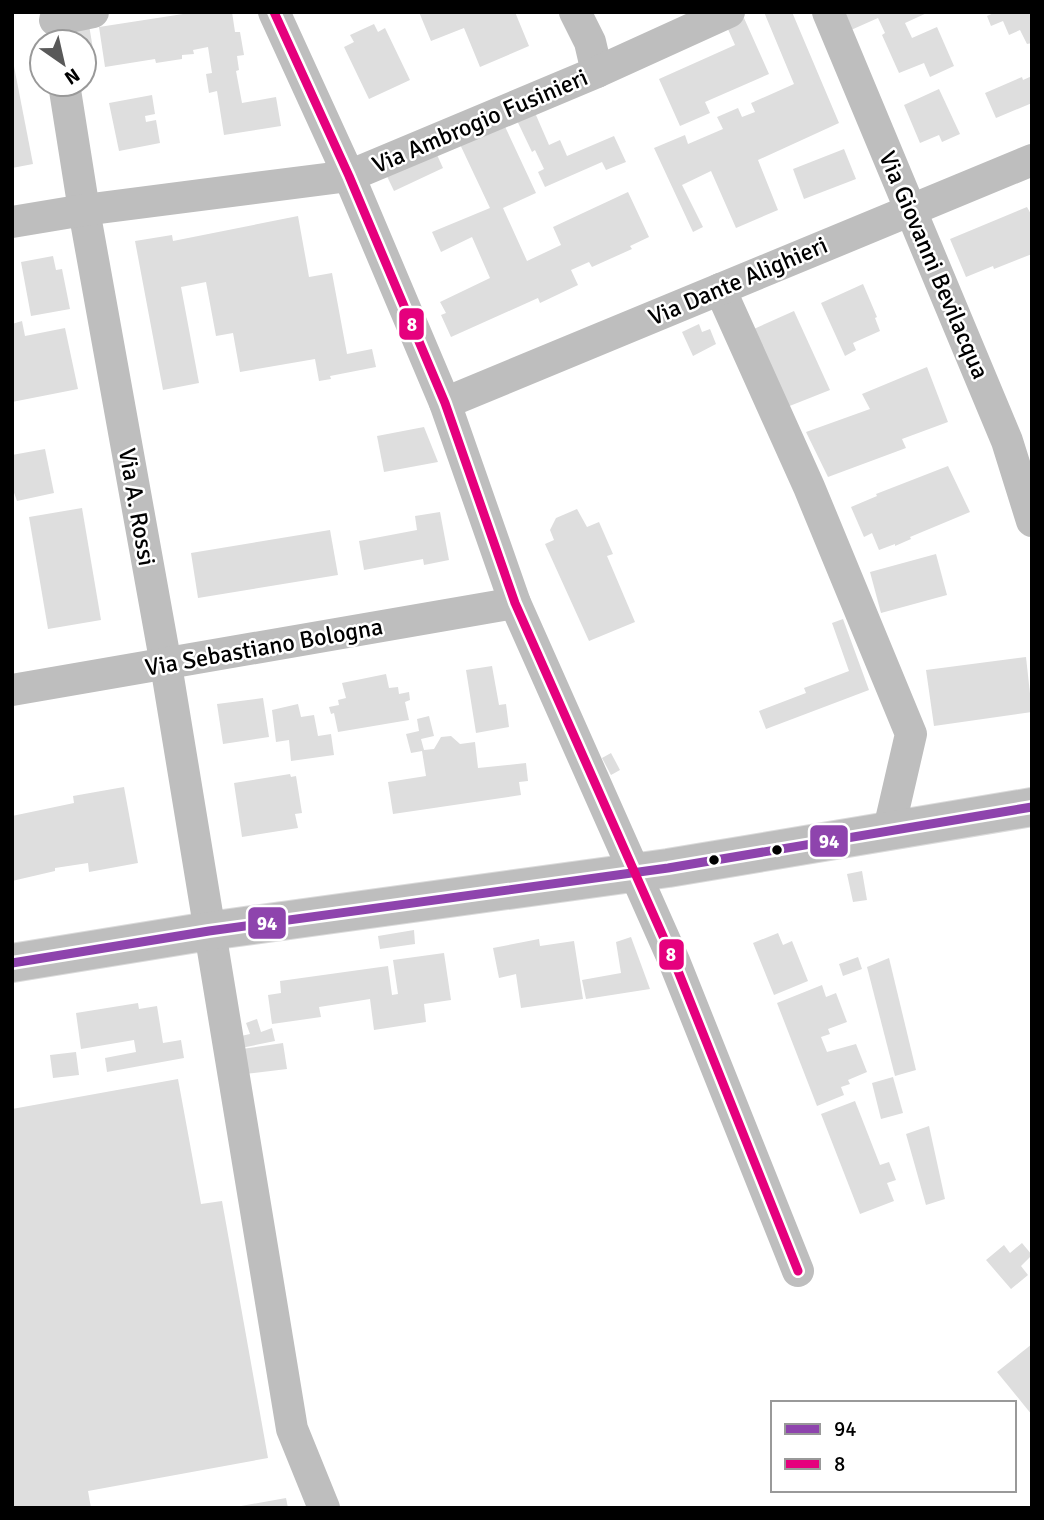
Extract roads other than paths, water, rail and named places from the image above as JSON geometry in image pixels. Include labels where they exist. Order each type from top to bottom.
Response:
[{"type":"main road","points":[[12,963],[209,931],[635,872],[1032,807]]},
{"type":"street","points":[[55,25],[93,12]]},
{"type":"street","points":[[274,12],[349,176],[446,403],[515,603],[674,961],[799,1270]]},
{"type":"street","points":[[575,12],[590,42],[597,72]]},
{"type":"street","name":"Via Ambrogio Fusinieri","points":[[12,222],[84,210],[349,176],[597,72],[729,12]]},
{"type":"street","name":"Via Giovanni Bevilacqua","points":[[828,12],[911,209],[1019,436],[1032,521]]},
{"type":"street","name":"Via A. Rossi","points":[[66,98],[166,665],[292,1429],[324,1508]]},
{"type":"street","name":"Via Dante Alighieri","points":[[446,403],[1032,160]]},
{"type":"street","points":[[720,289],[809,487],[911,734],[889,829]]},
{"type":"street","name":"Via Sebastiano Bologna","points":[[12,690],[515,603]]}]
